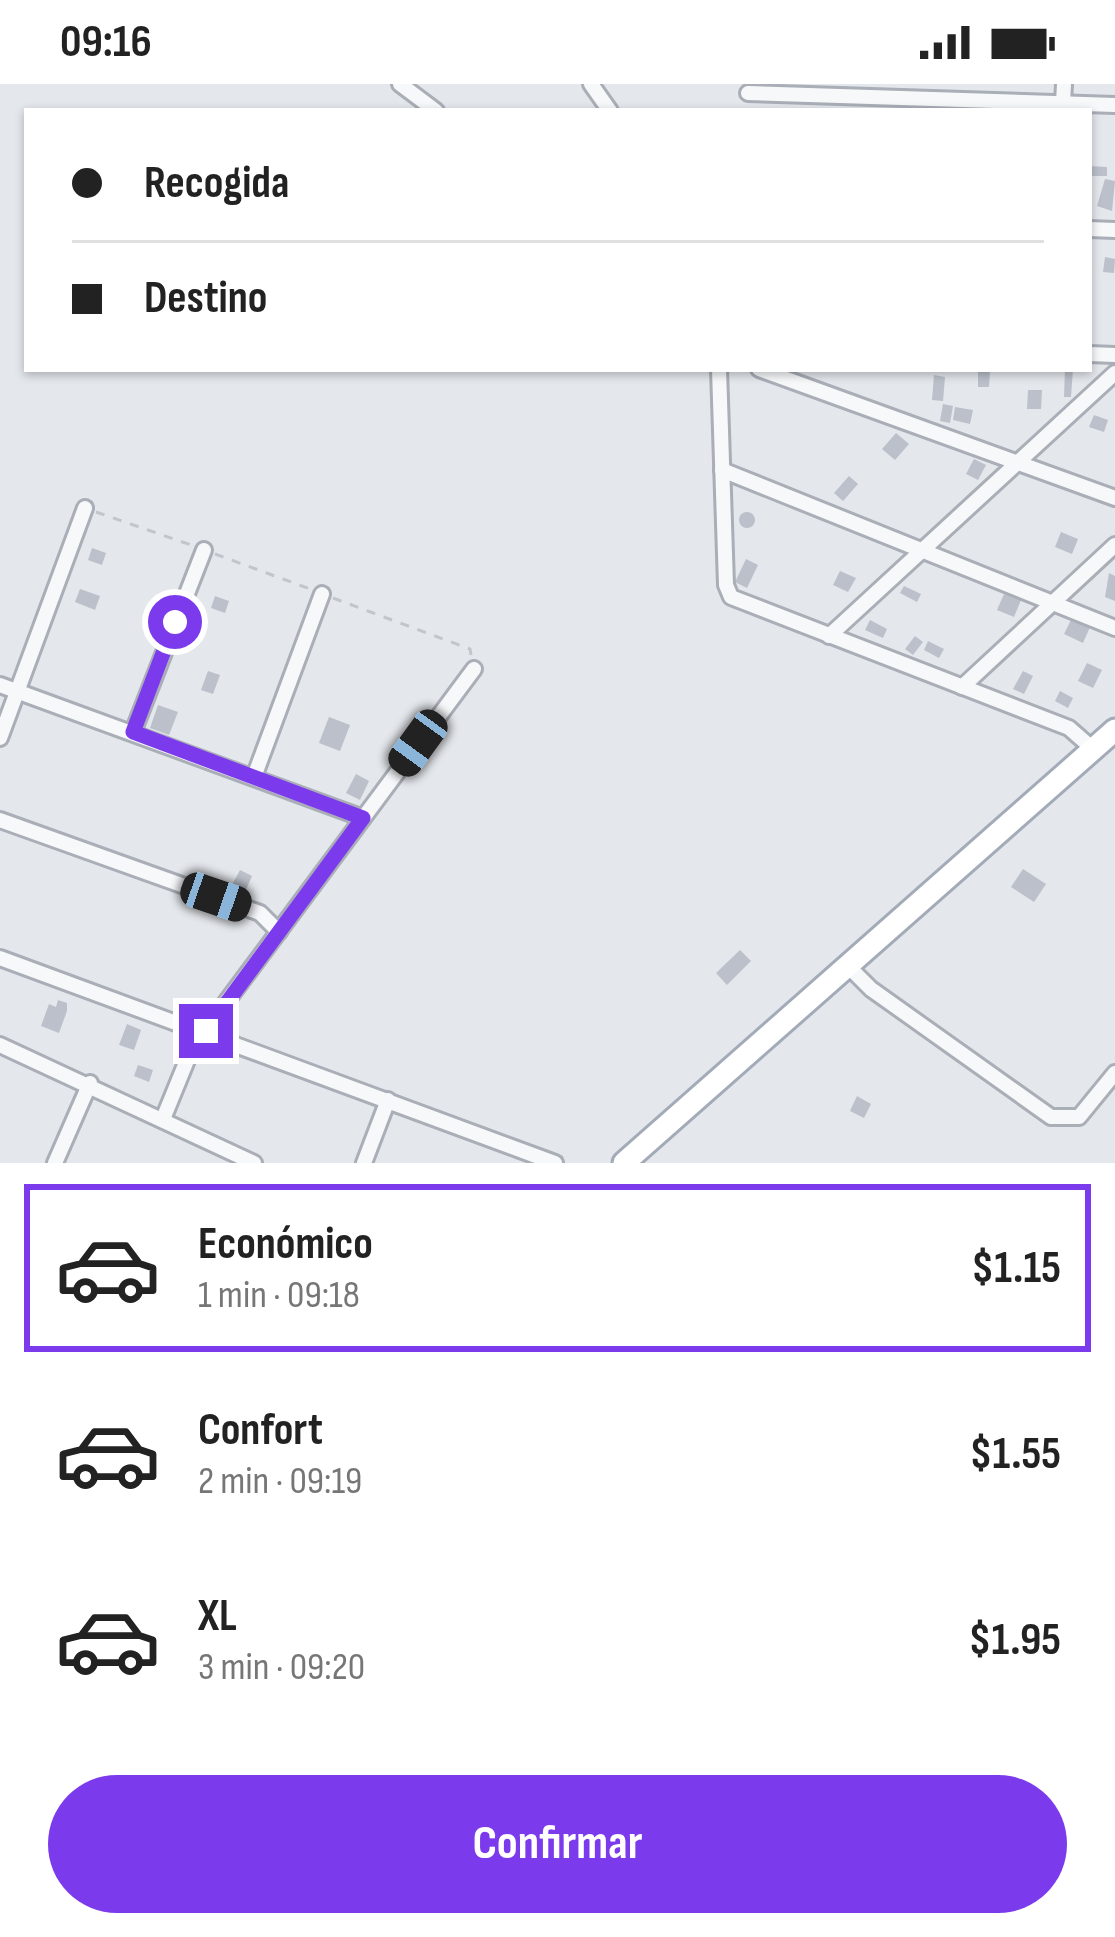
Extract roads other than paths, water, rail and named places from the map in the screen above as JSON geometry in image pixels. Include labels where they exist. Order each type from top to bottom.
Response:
[{"type":"main road","points":[[624,1163],[1115,730]]},
{"type":"street","points":[[400,84],[432,108]]},
{"type":"street","points":[[1054,106],[1064,84]]},
{"type":"street","points":[[748,93],[896,104],[926,91],[1054,106],[1115,105]]},
{"type":"street","points":[[719,372],[731,597],[1069,728],[1093,748]]},
{"type":"street","points":[[767,372],[1115,498]]},
{"type":"street","points":[[829,636],[1115,373]]},
{"type":"street","points":[[722,470],[1115,628]]},
{"type":"street","points":[[0,738],[86,508]]},
{"type":"street","points":[[962,687],[1115,545]]},
{"type":"street","points":[[133,732],[204,550]]},
{"type":"street","points":[[254,777],[322,594]]},
{"type":"street","points":[[163,1119],[191,1048],[474,668]]},
{"type":"street","points":[[0,685],[363,818]]},
{"type":"street","points":[[0,820],[260,913],[279,932]]},
{"type":"street","points":[[0,958],[555,1163]]},
{"type":"street","points":[[847,965],[871,989],[1051,1117],[1079,1117],[1115,1073]]},
{"type":"street","points":[[0,1046],[254,1163]]},
{"type":"street","points":[[55,1163],[90,1084]]},
{"type":"street","points":[[364,1163],[388,1100]]}]
